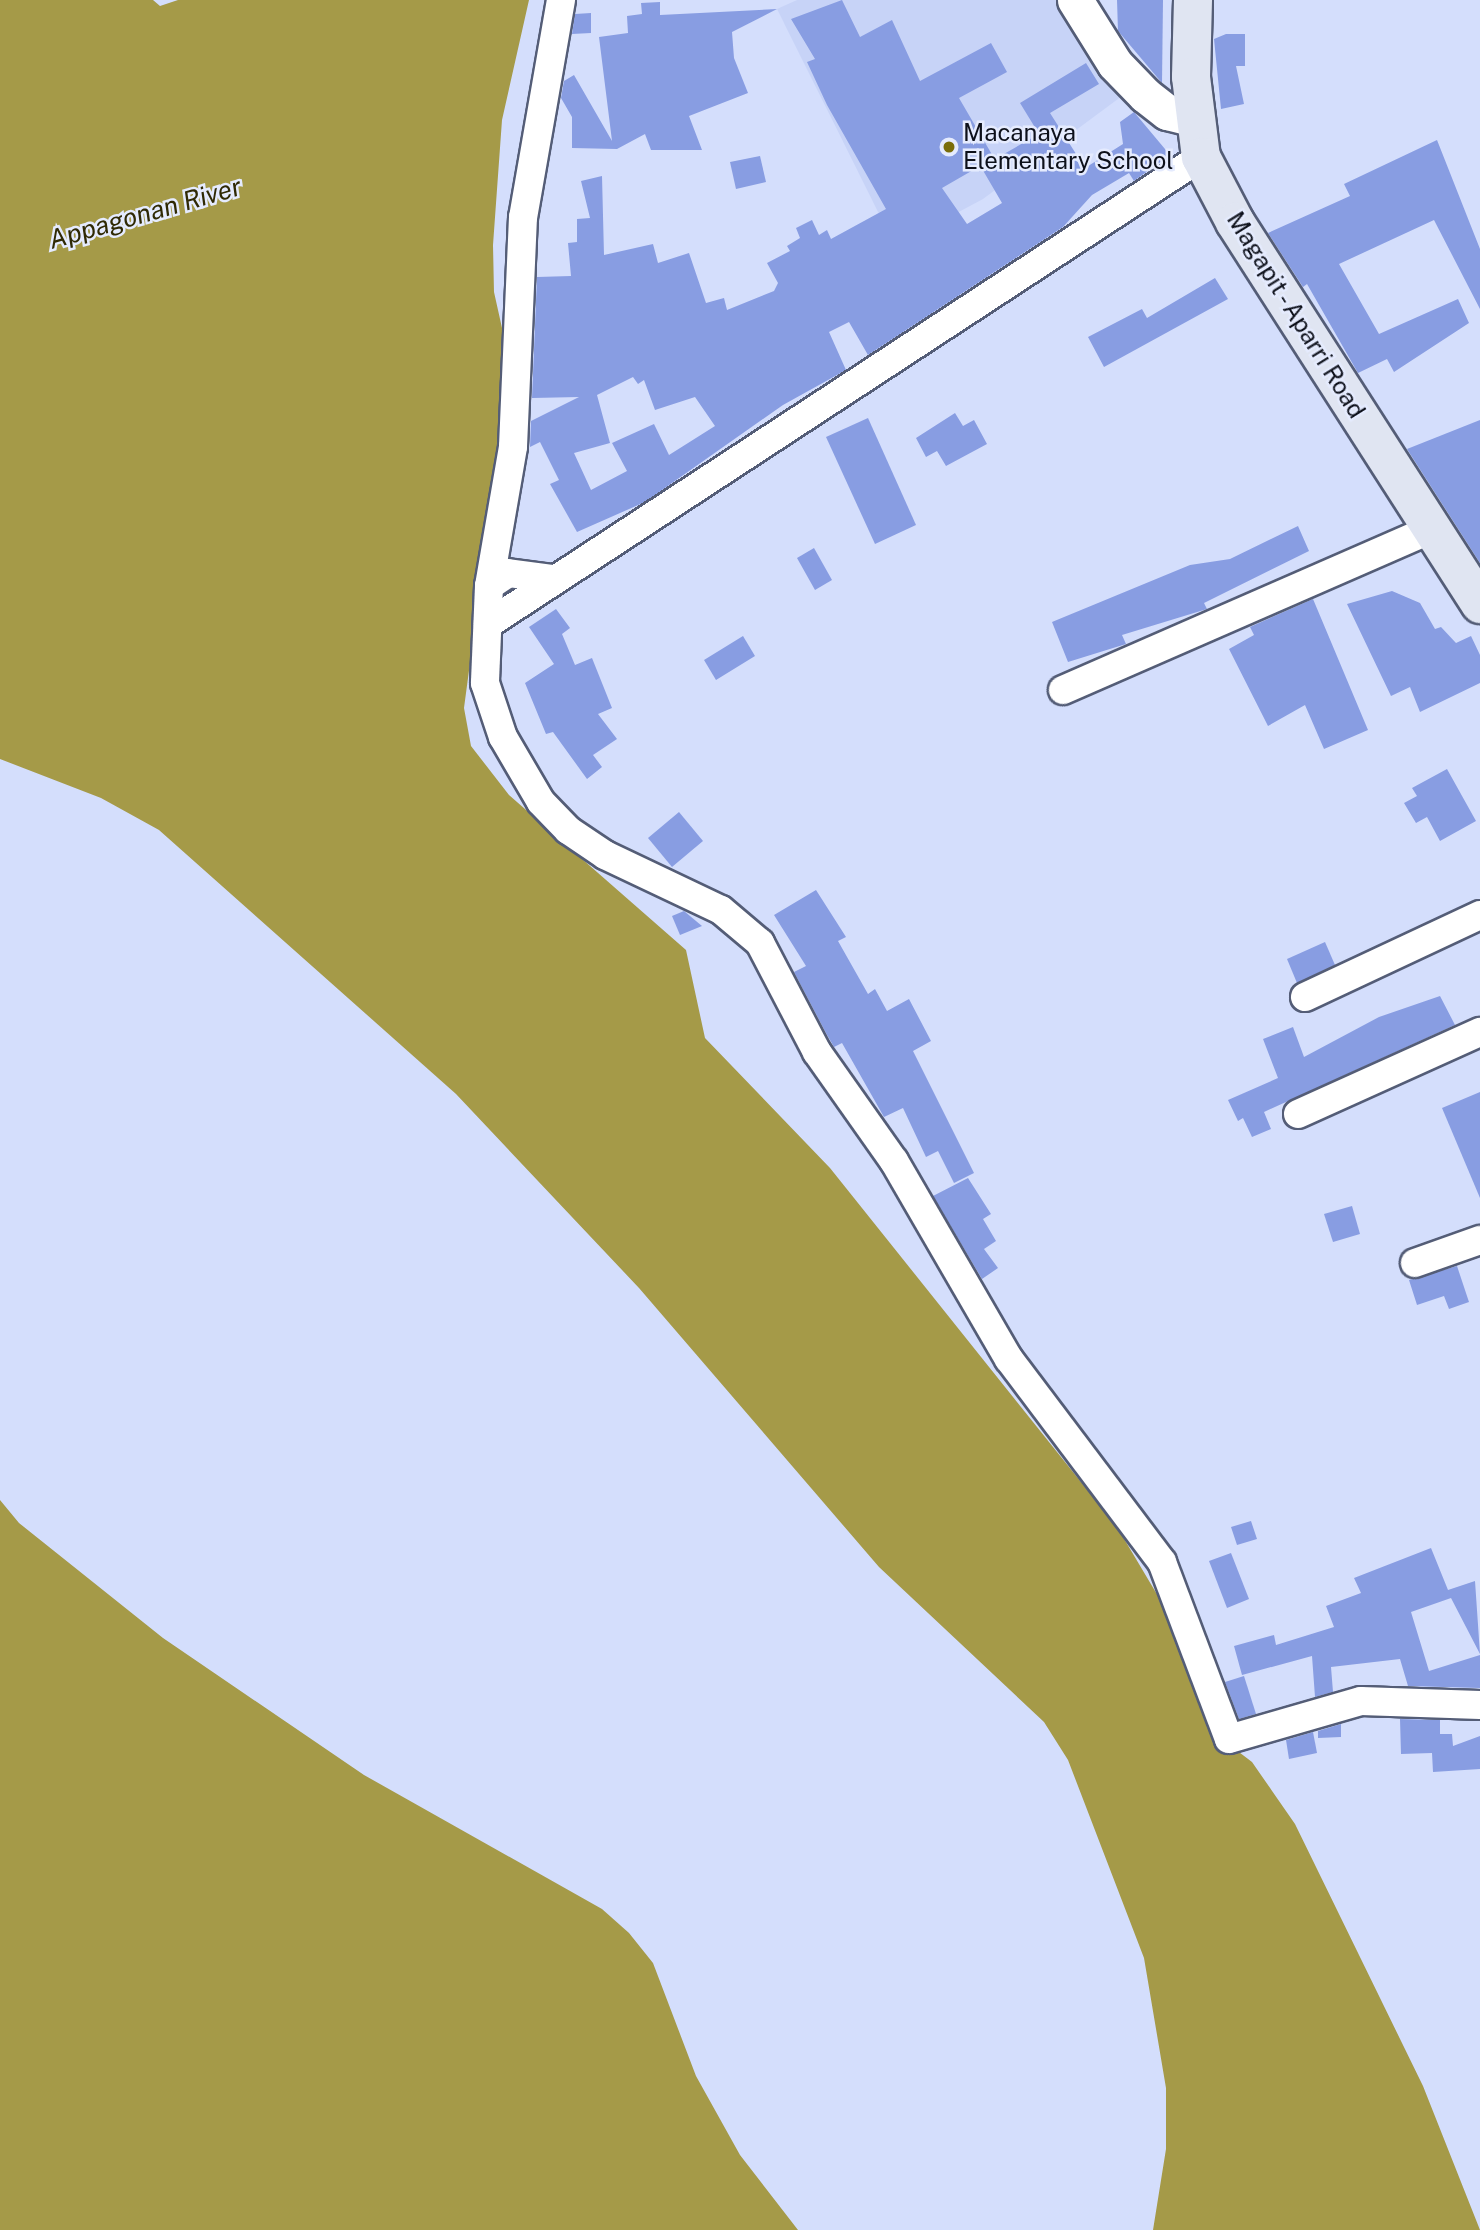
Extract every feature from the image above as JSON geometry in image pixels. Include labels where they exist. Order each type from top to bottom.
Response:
[{"type":"main road","name":"Magapit - Aparri Road","points":[[1193,0],[1196,119],[1202,157],[1235,222],[1480,604]]},
{"type":"street","points":[[561,0],[523,218],[513,447],[489,586],[491,711],[541,802],[605,855],[673,882],[742,924],[761,943],[817,1052],[894,1161],[1009,1359],[1162,1562],[1228,1738],[1361,1701],[1480,1705]]},
{"type":"street","points":[[1075,0],[1115,64],[1145,95],[1167,112],[1196,119]]},
{"type":"street","points":[[488,624],[552,579],[1202,157]]},
{"type":"street","points":[[1063,690],[1432,529]]},
{"type":"street","points":[[489,586],[508,573],[552,579]]},
{"type":"street","points":[[1305,997],[1480,915]]},
{"type":"street","points":[[1298,1114],[1480,1032]]},
{"type":"street","points":[[1415,1263],[1480,1240]]},
{"type":"shaded area","name":"Macanaya Elementary School","points":[[797,0],[1062,0],[1122,96],[983,199],[895,246],[777,9]]},
{"type":"water","name":"Appagonan River","points":[[0,0],[153,0],[160,6],[178,0],[529,0],[502,120],[493,245],[494,292],[510,364],[464,708],[471,746],[509,795],[686,950],[705,1038],[830,1168],[1117,1527],[1177,1628],[1227,1743],[1252,1762],[1295,1824],[1423,2086],[1480,2230],[1153,2230],[1166,2149],[1166,2088],[1144,1958],[1068,1760],[1044,1722],[879,1567],[639,1288],[456,1094],[159,830],[101,798],[0,759]]},
{"type":"water","points":[[0,1500],[19,1523],[163,1638],[364,1775],[602,1909],[629,1933],[653,1963],[696,2076],[740,2155],[798,2230],[0,2230]]},
{"type":"building","points":[[842,0],[860,37],[892,20],[920,81],[991,43],[1007,72],[959,98],[994,158],[942,188],[967,224],[1002,203],[981,167],[1039,134],[1020,103],[1086,63],[1099,84],[1050,113],[1085,168],[1123,144],[1120,122],[1134,112],[1170,155],[1134,181],[1129,173],[1092,195],[1063,227],[868,355],[849,322],[829,332],[846,370],[783,405],[645,502],[577,532],[550,484],[559,480],[540,442],[530,447],[531,421],[579,397],[532,398],[537,277],[571,276],[568,243],[577,242],[577,219],[590,218],[581,181],[602,176],[604,255],[653,244],[658,263],[689,253],[706,303],[724,298],[727,310],[774,291],[778,283],[767,263],[790,251],[787,246],[800,238],[796,228],[812,220],[819,235],[827,230],[831,239],[886,209],[827,105],[807,62],[815,59],[791,19]],"holes":[[[633,377],[638,384],[644,380],[655,410],[695,397],[715,426],[669,455],[654,424],[612,443],[627,471],[591,490],[574,453],[610,443],[597,395]]]},
{"type":"building","points":[[1117,0],[1163,0],[1162,83],[1118,31]]},
{"type":"building","points":[[660,2],[660,15],[777,9],[732,32],[734,58],[748,93],[689,116],[702,150],[651,150],[645,134],[617,149],[572,148],[572,117],[561,98],[564,81],[574,75],[612,141],[599,37],[628,33],[627,16],[642,14],[641,3]]},
{"type":"building","points":[[591,13],[591,33],[572,34],[575,14]]},
{"type":"building","points":[[1226,34],[1245,34],[1245,66],[1236,66],[1244,104],[1221,109],[1214,39]]},
{"type":"building","points":[[1437,140],[1480,249],[1480,309],[1434,220],[1339,264],[1379,334],[1458,299],[1469,323],[1394,372],[1387,359],[1358,373],[1307,284],[1303,287],[1268,233],[1350,196],[1344,184]]},
{"type":"building","points":[[760,156],[766,182],[736,189],[730,162]]},
{"type":"building","points":[[1215,278],[1228,299],[1104,367],[1088,337],[1142,309],[1147,318]]},
{"type":"building","points":[[955,413],[963,426],[974,420],[987,444],[946,466],[937,451],[926,457],[916,438]]},
{"type":"building","points":[[868,418],[916,525],[875,544],[826,437]]},
{"type":"building","points":[[1480,420],[1480,563],[1407,449]]},
{"type":"building","points":[[1298,526],[1309,551],[1204,603],[1207,609],[1122,635],[1126,644],[1068,662],[1052,622],[1190,565],[1230,559]]},
{"type":"building","points":[[814,548],[832,580],[815,590],[797,558]]},
{"type":"building","points":[[1392,591],[1420,603],[1435,629],[1441,627],[1456,643],[1471,636],[1480,655],[1480,683],[1420,712],[1410,687],[1391,696],[1347,604]]},
{"type":"building","points":[[1313,599],[1368,730],[1324,749],[1305,705],[1268,726],[1229,649],[1254,635],[1250,627]]},
{"type":"building","points":[[556,609],[570,628],[562,634],[575,665],[592,658],[612,708],[598,714],[617,739],[593,755],[602,767],[587,779],[553,732],[546,734],[525,683],[554,664],[529,627]]},
{"type":"building","points":[[743,636],[755,656],[716,680],[704,660]]},
{"type":"building","points":[[1447,769],[1476,821],[1440,841],[1427,817],[1416,823],[1404,803],[1417,796],[1412,788]]},
{"type":"building","points":[[679,812],[703,841],[672,867],[648,838]]},
{"type":"building","points":[[816,890],[846,937],[838,941],[868,994],[875,989],[887,1011],[909,999],[931,1041],[913,1051],[974,1173],[954,1183],[938,1151],[926,1157],[903,1108],[884,1117],[842,1043],[834,1047],[826,1033],[794,972],[806,966],[774,915]]},
{"type":"building","points":[[684,911],[702,926],[680,935],[672,916]]},
{"type":"building","points":[[1325,942],[1335,965],[1297,983],[1287,959]]},
{"type":"building","points":[[1440,996],[1455,1025],[1264,1112],[1271,1129],[1252,1137],[1243,1118],[1238,1121],[1228,1100],[1278,1078],[1263,1039],[1293,1027],[1304,1057],[1379,1017]]},
{"type":"building","points":[[1480,1092],[1480,1198],[1442,1108]]},
{"type":"building","points":[[968,1178],[991,1214],[983,1219],[996,1241],[984,1249],[998,1268],[982,1279],[933,1196]]},
{"type":"building","points":[[1352,1206],[1360,1234],[1333,1242],[1324,1214]]},
{"type":"building","points":[[1457,1266],[1469,1302],[1449,1309],[1444,1296],[1417,1305],[1409,1280]]},
{"type":"building","points":[[1251,1521],[1257,1539],[1237,1545],[1231,1527]]},
{"type":"building","points":[[1431,1548],[1448,1590],[1475,1581],[1480,1654],[1451,1598],[1411,1612],[1429,1671],[1480,1655],[1480,1688],[1408,1686],[1400,1659],[1331,1667],[1333,1692],[1315,1697],[1312,1656],[1242,1675],[1234,1646],[1274,1635],[1276,1645],[1334,1627],[1326,1606],[1361,1593],[1354,1578]]},
{"type":"building","points":[[1231,1553],[1249,1599],[1227,1608],[1209,1561]]},
{"type":"building","points":[[1244,1676],[1256,1714],[1239,1719],[1225,1682]]},
{"type":"building","points":[[1400,1719],[1440,1720],[1440,1734],[1452,1734],[1453,1746],[1480,1736],[1480,1769],[1433,1772],[1432,1753],[1401,1754]]},
{"type":"building","points":[[1341,1724],[1341,1737],[1318,1738],[1318,1731]]},
{"type":"building","points":[[1313,1732],[1317,1753],[1289,1759],[1286,1740]]},
{"type":"place","name":"Macanaya Elementary School","points":[[949,147]]}]
